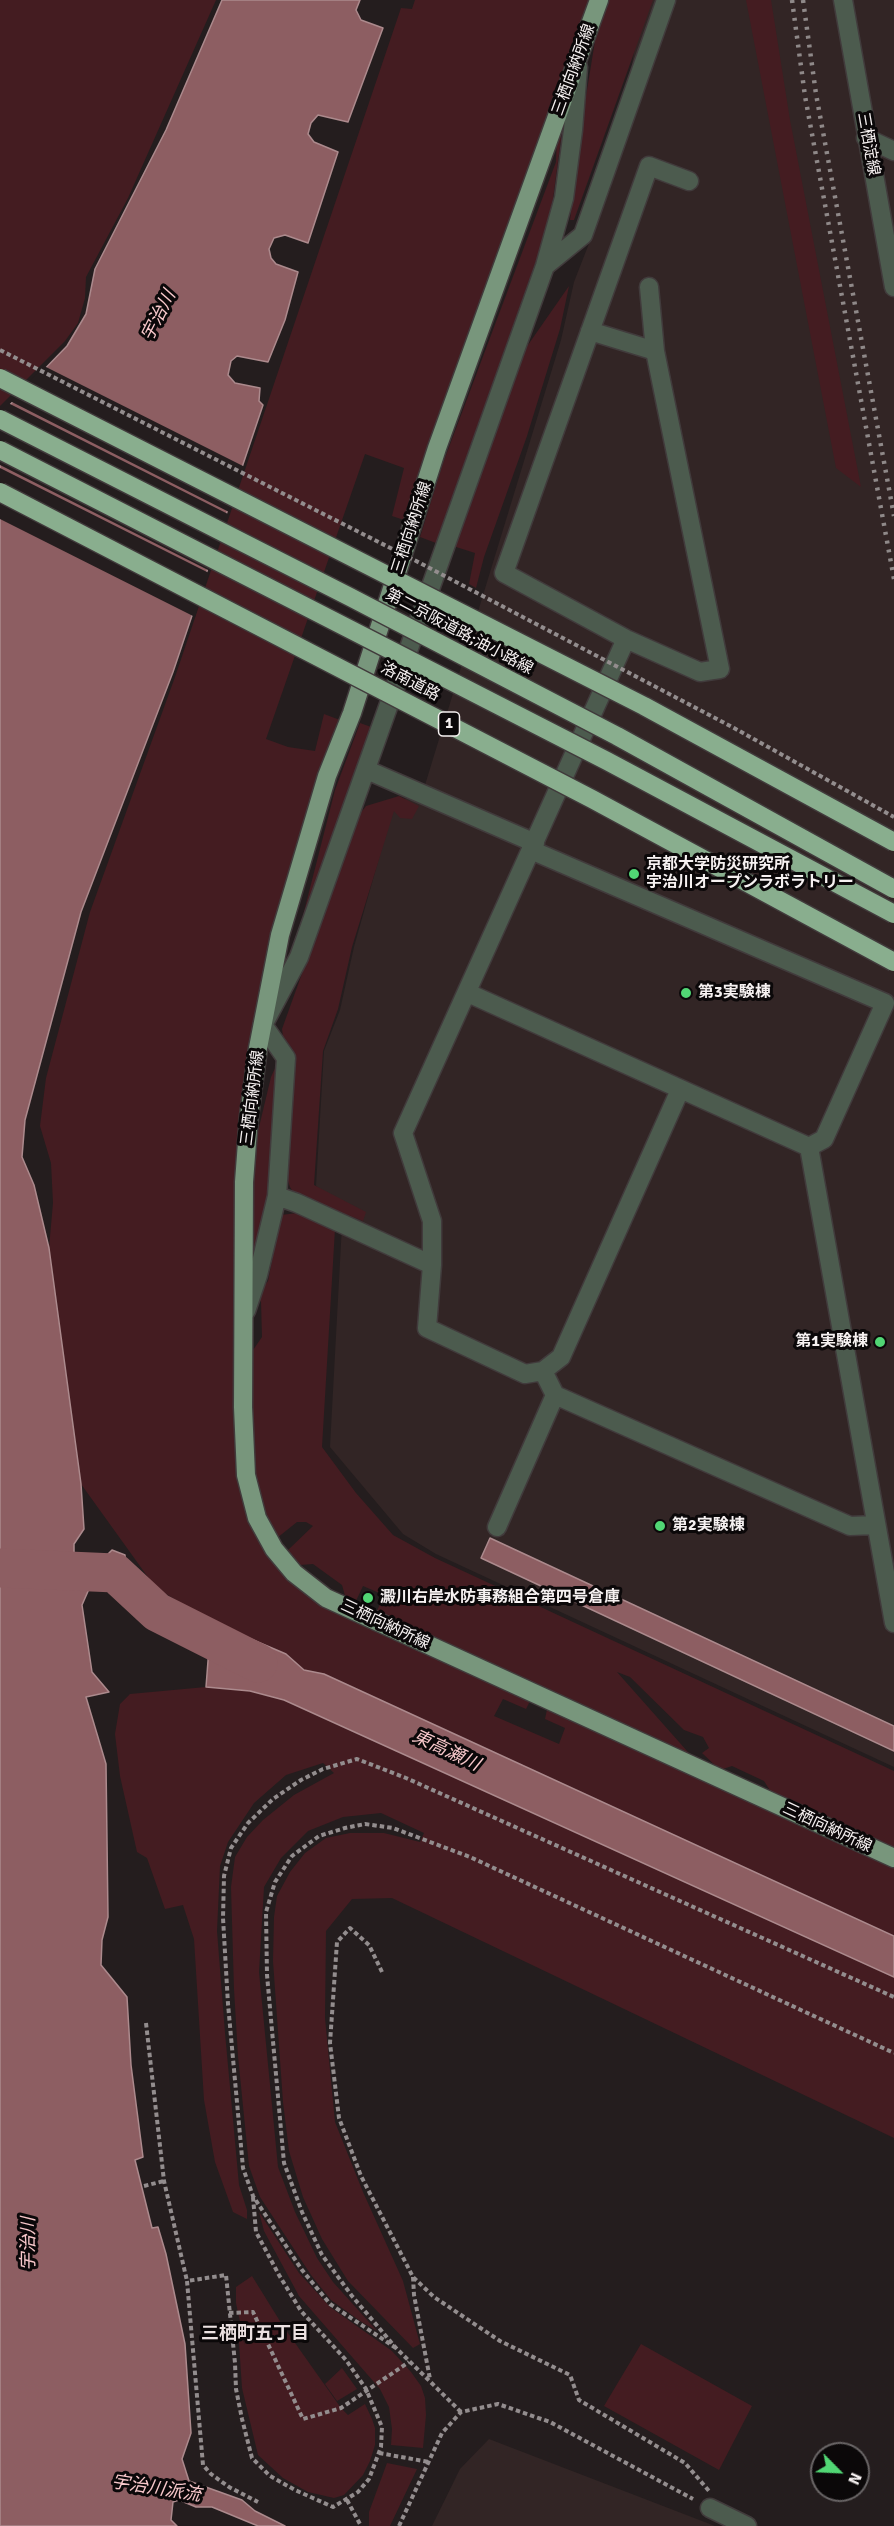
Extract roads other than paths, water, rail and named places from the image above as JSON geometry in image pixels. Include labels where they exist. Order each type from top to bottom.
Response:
[{"type":"highway","points":[[0,378],[644,706],[894,842]]},
{"type":"highway","name":"第二京阪道路;油小路線","points":[[0,419],[617,736],[894,889]]},
{"type":"highway","name":"1","points":[[0,450],[607,761],[894,914]]},
{"type":"highway","name":"洛南道路","points":[[0,492],[592,799],[894,962]]},
{"type":"main road","name":"三栖向納所線","points":[[599,0],[449,414],[352,713],[327,776],[280,935],[249,1116],[244,1182],[243,1407],[246,1475],[257,1518],[274,1549],[304,1582],[344,1608],[545,1697],[894,1858]]},
{"type":"street","points":[[545,266],[583,235],[666,0]]},
{"type":"street","name":"三栖淀線","points":[[843,0],[894,287]]},
{"type":"street","points":[[243,1321],[258,1275],[277,1196],[286,1058],[263,1025],[299,957],[545,266],[564,198],[573,130],[578,59]]},
{"type":"street","points":[[866,138],[894,151]]},
{"type":"street","points":[[649,286],[655,351],[720,669],[700,672],[626,639],[504,573],[649,166],[689,181]]},
{"type":"street","points":[[590,331],[655,351]]},
{"type":"street","points":[[626,639],[403,1133],[432,1221],[432,1265],[427,1328],[525,1374],[543,1371],[561,1357],[680,1090]]},
{"type":"street","points":[[367,770],[885,1004],[824,1139],[809,1147]]},
{"type":"street","points":[[468,993],[809,1147]]},
{"type":"street","points":[[809,1147],[894,1623]]},
{"type":"street","points":[[277,1196],[432,1265]]},
{"type":"street","points":[[543,1371],[555,1395],[850,1526],[876,1525]]},
{"type":"street","points":[[497,1527],[555,1395]]},
{"type":"street","points":[[714,2510],[747,2526]]},
{"type":"water","points":[[222,0],[360,0],[356,10],[361,20],[383,28],[348,122],[318,115],[311,123],[308,134],[314,142],[338,152],[308,243],[285,235],[274,238],[269,249],[271,258],[276,264],[298,272],[285,320],[268,362],[237,356],[231,361],[228,375],[235,383],[260,388],[259,401],[263,405],[173,672],[81,912],[25,1120],[22,1157],[34,1185],[49,1248],[81,1484],[84,1529],[74,1544],[74,1555],[86,1555],[90,1559],[101,1561],[112,1550],[125,1555],[126,1573],[114,1587],[89,1589],[82,1605],[92,1672],[109,1692],[86,1697],[106,1764],[108,1917],[102,1940],[101,1965],[127,1997],[131,2065],[143,2157],[135,2160],[152,2228],[158,2227],[166,2254],[185,2344],[191,2433],[182,2459],[189,2481],[242,2500],[255,2511],[285,2526],[258,2526],[212,2507],[196,2507],[179,2500],[173,2502],[171,2520],[177,2526],[0,2526],[0,415],[67,346],[86,314],[95,269],[166,130]]},
{"type":"water","points":[[490,1538],[894,1726],[894,1751],[481,1558]]},
{"type":"water","points":[[211,1622],[286,1654],[304,1670],[324,1674],[894,1936],[894,1977],[284,1700],[250,1691],[206,1687]]},
{"type":"waterway","name":"東高瀬川","points":[[0,1568],[115,1573],[157,1612],[258,1663]]},
{"type":"railway","points":[[792,0],[805,96],[894,579]]},
{"type":"railway","points":[[803,0],[816,94],[894,516]]},
{"type":"place","name":"京都大学防災研究所 宇治川オープンラボラトリー","points":[[634,874]]},
{"type":"place","name":"第3実験棟","points":[[686,993]]},
{"type":"place","name":"第1実験棟","points":[[880,1342]]},
{"type":"place","name":"第2実験棟","points":[[660,1526]]},
{"type":"place","name":"澱川右岸水防事務組合第四号倉庫","points":[[368,1598]]},
{"type":"district","name":"三栖町五丁目","points":[[255,2334]]},
{"type":"water label","name":"宇治川","points":[[159,316]]},
{"type":"water label","name":"宇治川","points":[[29,2244]]},
{"type":"water label","name":"宇治川派流","points":[[156,2489]]}]
